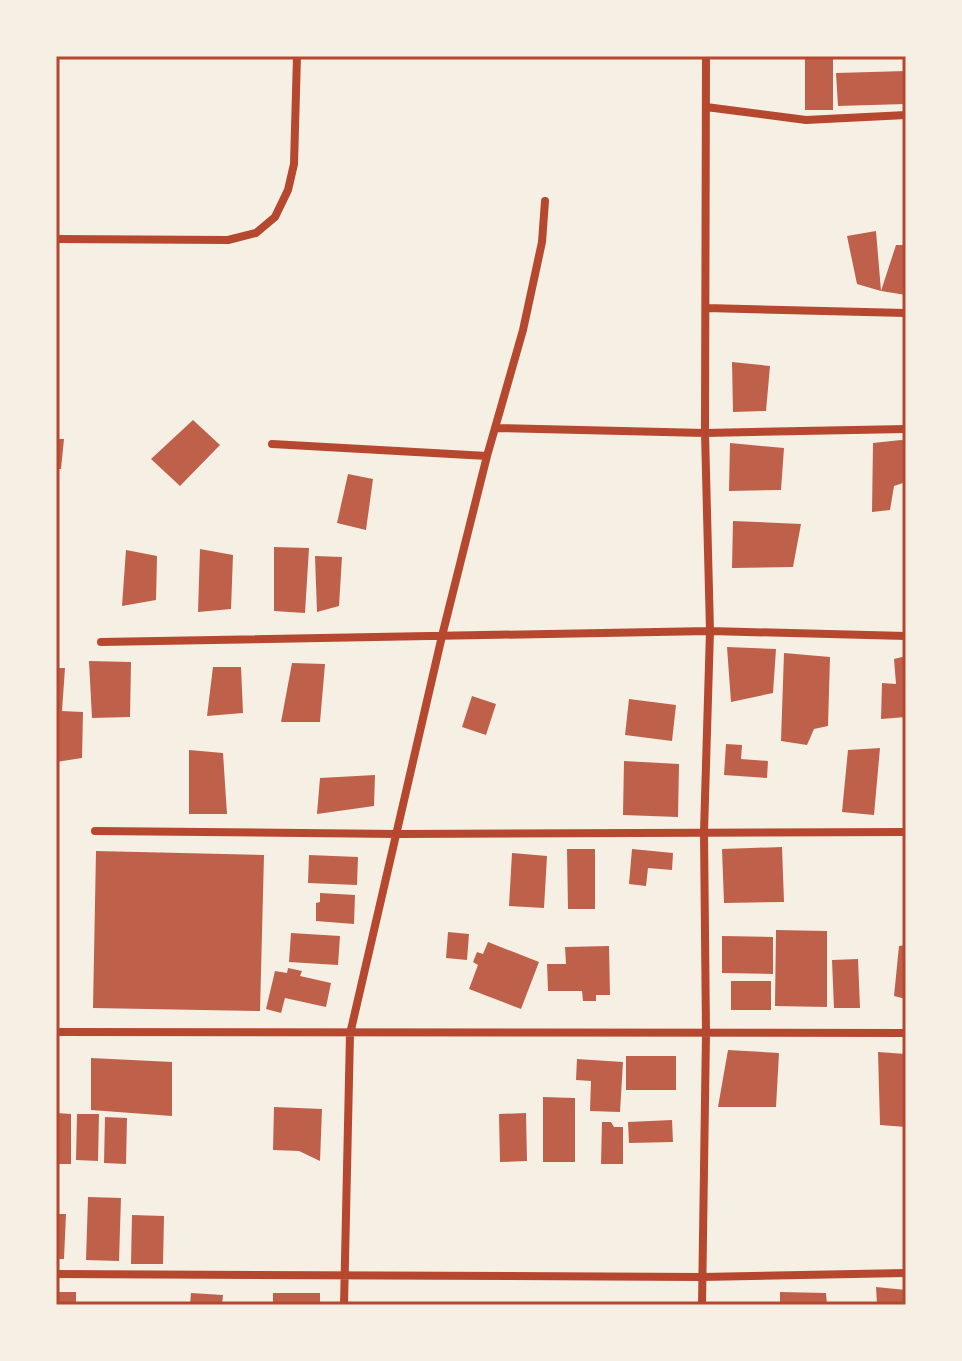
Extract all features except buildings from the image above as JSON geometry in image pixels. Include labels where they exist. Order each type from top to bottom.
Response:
[{"type":"street","points":[[56,239],[228,240],[256,233],[275,217],[288,190],[294,164],[297,56]]},
{"type":"street","points":[[702,1305],[706,1033],[704,832],[710,631],[705,433],[706,56]]},
{"type":"street","points":[[706,107],[806,120],[906,115]]},
{"type":"street","points":[[344,1305],[350,1034],[442,636],[487,456],[527,315],[542,242],[545,201]]},
{"type":"street","points":[[706,308],[906,313]]},
{"type":"street","points":[[495,428],[705,433],[906,429]]},
{"type":"street","points":[[272,444],[487,456]]},
{"type":"street","points":[[101,642],[710,631],[906,636]]},
{"type":"street","points":[[95,831],[398,834],[906,832]]},
{"type":"street","points":[[56,1032],[906,1033]]},
{"type":"street","points":[[56,1274],[702,1277],[906,1273]]}]
